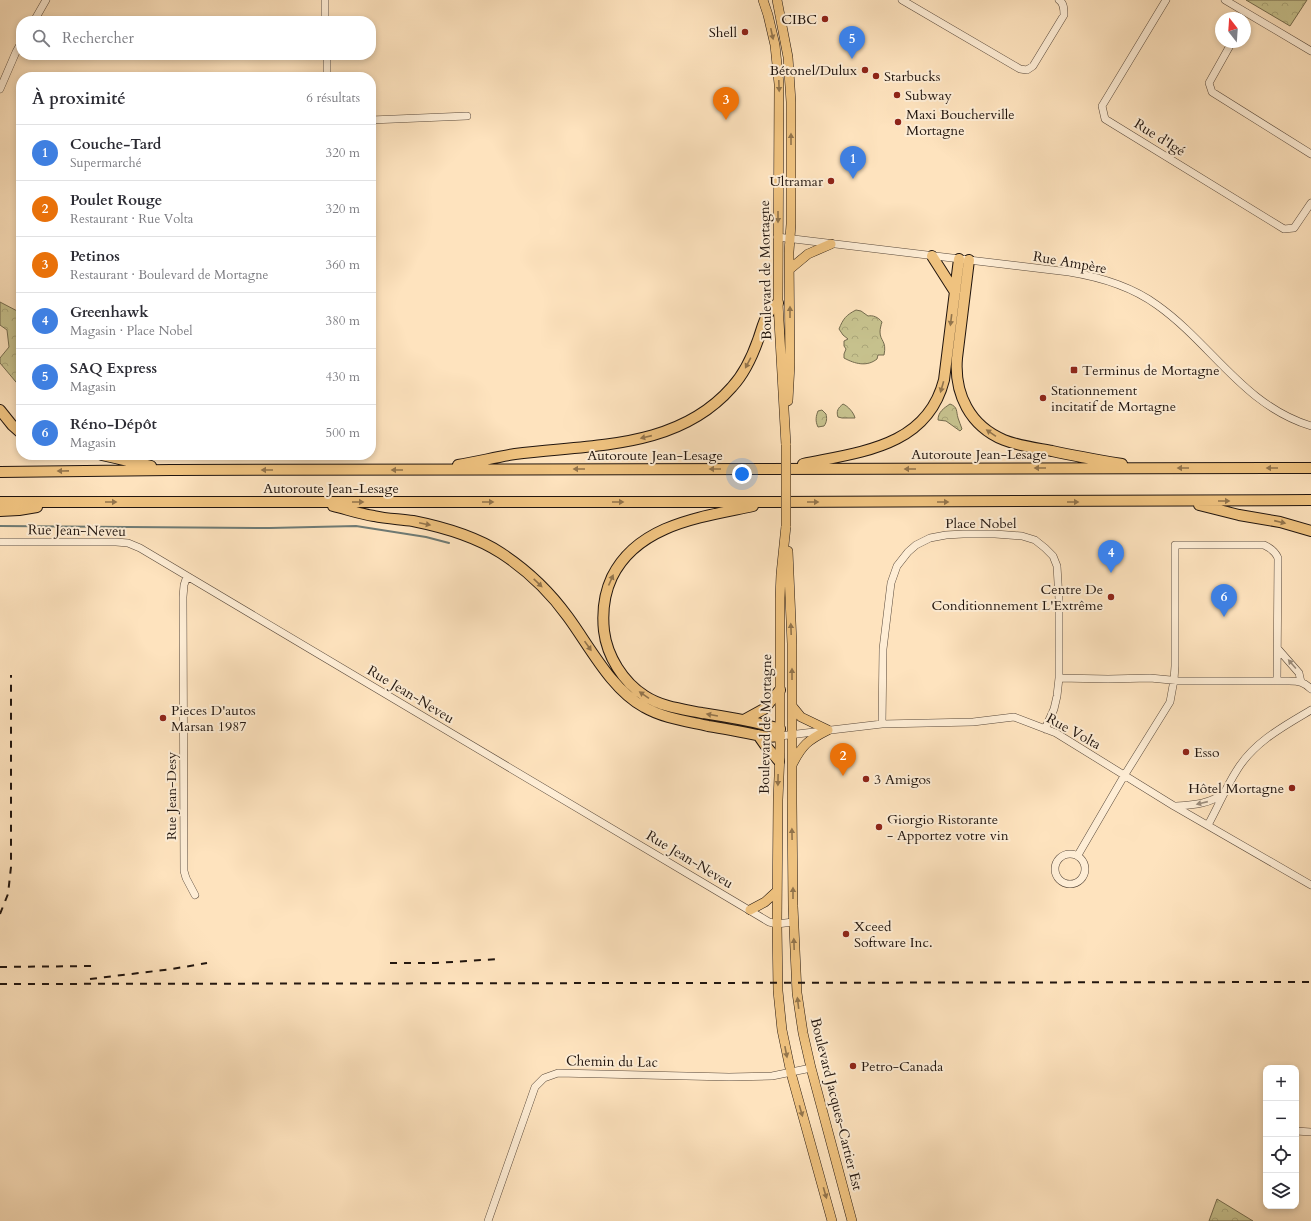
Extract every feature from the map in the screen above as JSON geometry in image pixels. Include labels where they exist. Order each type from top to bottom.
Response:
[{"type":"highway","points":[[932,256],[955,292]]},
{"type":"highway","points":[[782,469],[869,450],[902,436],[911,431],[922,421],[937,401],[944,380],[955,292],[964,259]]},
{"type":"highway","points":[[964,259],[956,374],[962,399],[976,421],[994,435],[1016,444],[1149,468]]},
{"type":"highway","points":[[436,470],[514,454],[604,444],[642,438],[664,432],[687,422],[711,407],[735,384],[754,352],[768,314],[778,303]]},
{"type":"highway","points":[[0,410],[16,428]]},
{"type":"highway","points":[[125,460],[171,470]]},
{"type":"highway","name":"Autoroute Jean-Lesage","points":[[0,472],[171,470],[1311,468]]},
{"type":"highway","name":"Autoroute Jean-Lesage","points":[[0,502],[1311,500]]},
{"type":"highway","points":[[1185,501],[1239,515],[1280,522],[1311,531]]},
{"type":"highway","points":[[0,511],[19,510],[72,502]]},
{"type":"highway","points":[[319,502],[374,516],[413,521],[435,526],[468,537],[493,548],[520,566],[546,591],[569,618],[612,678],[627,695],[640,705],[654,712],[675,719],[770,737],[780,732]]},
{"type":"highway","points":[[774,502],[696,518],[668,528],[649,537],[625,558],[618,567],[608,588],[604,607],[604,634],[616,666],[643,695],[654,701],[674,708],[744,720],[780,732]]},
{"type":"highway","points":[[744,720],[764,708],[780,690]]},
{"type":"highway","points":[[758,735],[779,761]]},
{"type":"main road","name":"Boulevard de Mortagne","points":[[763,0],[768,15],[779,74],[780,108],[777,237],[778,303],[786,445]]},
{"type":"main road","name":"Boulevard de Mortagne","points":[[777,0],[786,44],[790,78],[790,364],[786,445],[786,526],[791,620],[793,922]]},
{"type":"main road","points":[[790,269],[808,254],[832,244]]},
{"type":"main road","name":"Boulevard de Mortagne","points":[[777,924],[780,732],[780,587],[786,526]]},
{"type":"main road","points":[[792,706],[802,717],[828,730]]},
{"type":"main road","points":[[792,766],[802,747],[816,736],[828,730]]},
{"type":"main road","points":[[750,910],[765,902],[777,891]]},
{"type":"main road","name":"Boulevard Jacques-Cartier Est","points":[[793,922],[798,997],[803,1033],[852,1221]]},
{"type":"main road","points":[[777,924],[778,997],[782,1030],[791,1073],[832,1221]]},
{"type":"street","points":[[37,16],[46,0]]},
{"type":"street","points":[[325,0],[325,16]]},
{"type":"street","points":[[902,0],[1020,69],[1028,70],[1033,66],[1064,14],[1064,8],[1061,1],[1058,0]]},
{"type":"street","name":"Rue d'Igé","points":[[1166,0],[1102,106],[1105,119],[1284,229],[1294,228],[1311,204]]},
{"type":"street","points":[[1225,0],[1241,12]]},
{"type":"street","points":[[1251,19],[1311,51]]},
{"type":"street","points":[[1229,48],[1209,83],[1212,92],[1311,154]]},
{"type":"street","points":[[0,89],[16,52]]},
{"type":"street","points":[[327,60],[327,72]]},
{"type":"street","points":[[376,120],[467,116]]},
{"type":"street","name":"Rue Ampère","points":[[777,237],[1080,274],[1114,283],[1137,293],[1158,305],[1182,325],[1240,384],[1255,397],[1281,414],[1311,426]]},
{"type":"street","name":"Place Nobel","points":[[882,724],[883,649],[891,583],[897,566],[906,554],[916,545],[930,538],[963,534],[1007,534],[1035,540],[1046,548],[1053,556],[1057,566],[1059,599],[1059,678],[1054,709],[1045,729]]},
{"type":"street","name":"Rue Jean-Neveu","points":[[0,542],[124,542],[145,550],[769,922],[777,924]]},
{"type":"street","points":[[1078,855],[1124,776],[1170,702],[1174,680],[1175,545],[1264,545],[1271,548],[1278,558],[1277,681]]},
{"type":"street","name":"Rue Jean-Desy","points":[[188,576],[184,585],[183,597],[184,871],[195,895]]},
{"type":"street","points":[[1278,649],[1299,673],[1301,682]]},
{"type":"street","points":[[1059,678],[1150,678],[1174,680],[1301,682],[1307,684],[1311,689]]},
{"type":"street","points":[[1208,825],[1237,769],[1257,746],[1286,724],[1311,710]]},
{"type":"street","name":"Rue Volta","points":[[780,732],[792,734],[882,724],[973,722],[1014,717],[1056,733],[1174,806],[1311,885]]},
{"type":"street","points":[[1174,806],[1207,802],[1226,791]]},
{"type":"street","points":[[1063,855],[1078,855],[1082,858],[1086,867],[1083,877],[1076,883],[1066,883],[1061,881],[1056,873],[1056,863],[1063,855]]},
{"type":"street","points":[[777,924],[793,922]]},
{"type":"street","name":"Chemin du Lac","points":[[488,1221],[535,1088],[544,1078],[558,1073],[772,1076],[811,1068]]},
{"type":"street","points":[[1299,1131],[1311,1132]]},
{"type":"green space","points":[[1246,0],[1307,0],[1290,26]]},
{"type":"green space","points":[[0,302],[16,310],[16,382],[0,363],[0,358],[9,347],[7,330],[0,325]]},
{"type":"green space","points":[[856,310],[861,311],[868,316],[875,317],[882,322],[880,332],[885,347],[884,355],[878,355],[877,359],[873,362],[865,364],[852,362],[844,358],[846,349],[844,346],[844,341],[848,339],[839,329],[845,318]]},
{"type":"green space","points":[[843,404],[847,406],[855,418],[838,417],[838,410]]},
{"type":"green space","points":[[950,404],[954,406],[956,410],[962,429],[960,431],[946,421],[938,420],[940,412]]},
{"type":"green space","points":[[822,410],[826,414],[827,418],[824,426],[818,427],[816,421],[817,415],[818,411]]},
{"type":"green space","points":[[1217,1199],[1253,1221],[1209,1221]]},
{"type":"waterway","points":[[0,526],[270,528],[356,526],[426,537],[449,543]]},
{"type":"railway","points":[[0,914],[8,894],[11,867],[11,675]]},
{"type":"railway","points":[[390,963],[436,963],[498,959]]},
{"type":"railway","points":[[90,979],[172,969],[207,963]]},
{"type":"railway","points":[[0,967],[91,966]]},
{"type":"railway","points":[[0,984],[1311,982]]},
{"type":"place","name":"CIBC","points":[[825,19]]},
{"type":"place","name":"Shell","points":[[745,32]]},
{"type":"place","name":"SAQ Express","points":[[852,59]]},
{"type":"place","name":"Bétonel/Dulux","points":[[865,70]]},
{"type":"place","name":"Starbucks","points":[[876,76]]},
{"type":"place","name":"Subway","points":[[897,95]]},
{"type":"place","name":"Petinos","points":[[726,120]]},
{"type":"place","name":"Maxi Boucherville Mortagne","points":[[898,122]]},
{"type":"place","name":"Couche-Tard","points":[[853,179]]},
{"type":"place","name":"Ultramar","points":[[831,181]]},
{"type":"place","name":"Terminus de Mortagne","points":[[1074,370]]},
{"type":"place","name":"Stationnement incitatif de Mortagne","points":[[1043,398]]},
{"type":"place","name":"Greenhawk","points":[[1111,573]]},
{"type":"place","name":"Centre De Conditionnement L'Extrême","points":[[1111,597]]},
{"type":"place","name":"Réno-Dépôt","points":[[1224,617]]},
{"type":"place","name":"Pieces D'autos Marsan 1987","points":[[163,718]]},
{"type":"place","name":"Esso","points":[[1186,752]]},
{"type":"place","name":"Poulet Rouge","points":[[843,776]]},
{"type":"place","name":"3 Amigos","points":[[866,779]]},
{"type":"place","name":"Hôtel Mortagne","points":[[1292,788]]},
{"type":"place","name":"Giorgio Ristorante - Apportez votre vin","points":[[879,827]]},
{"type":"place","name":"Xceed Software Inc.","points":[[846,934]]},
{"type":"place","name":"Petro-Canada","points":[[853,1066]]}]
